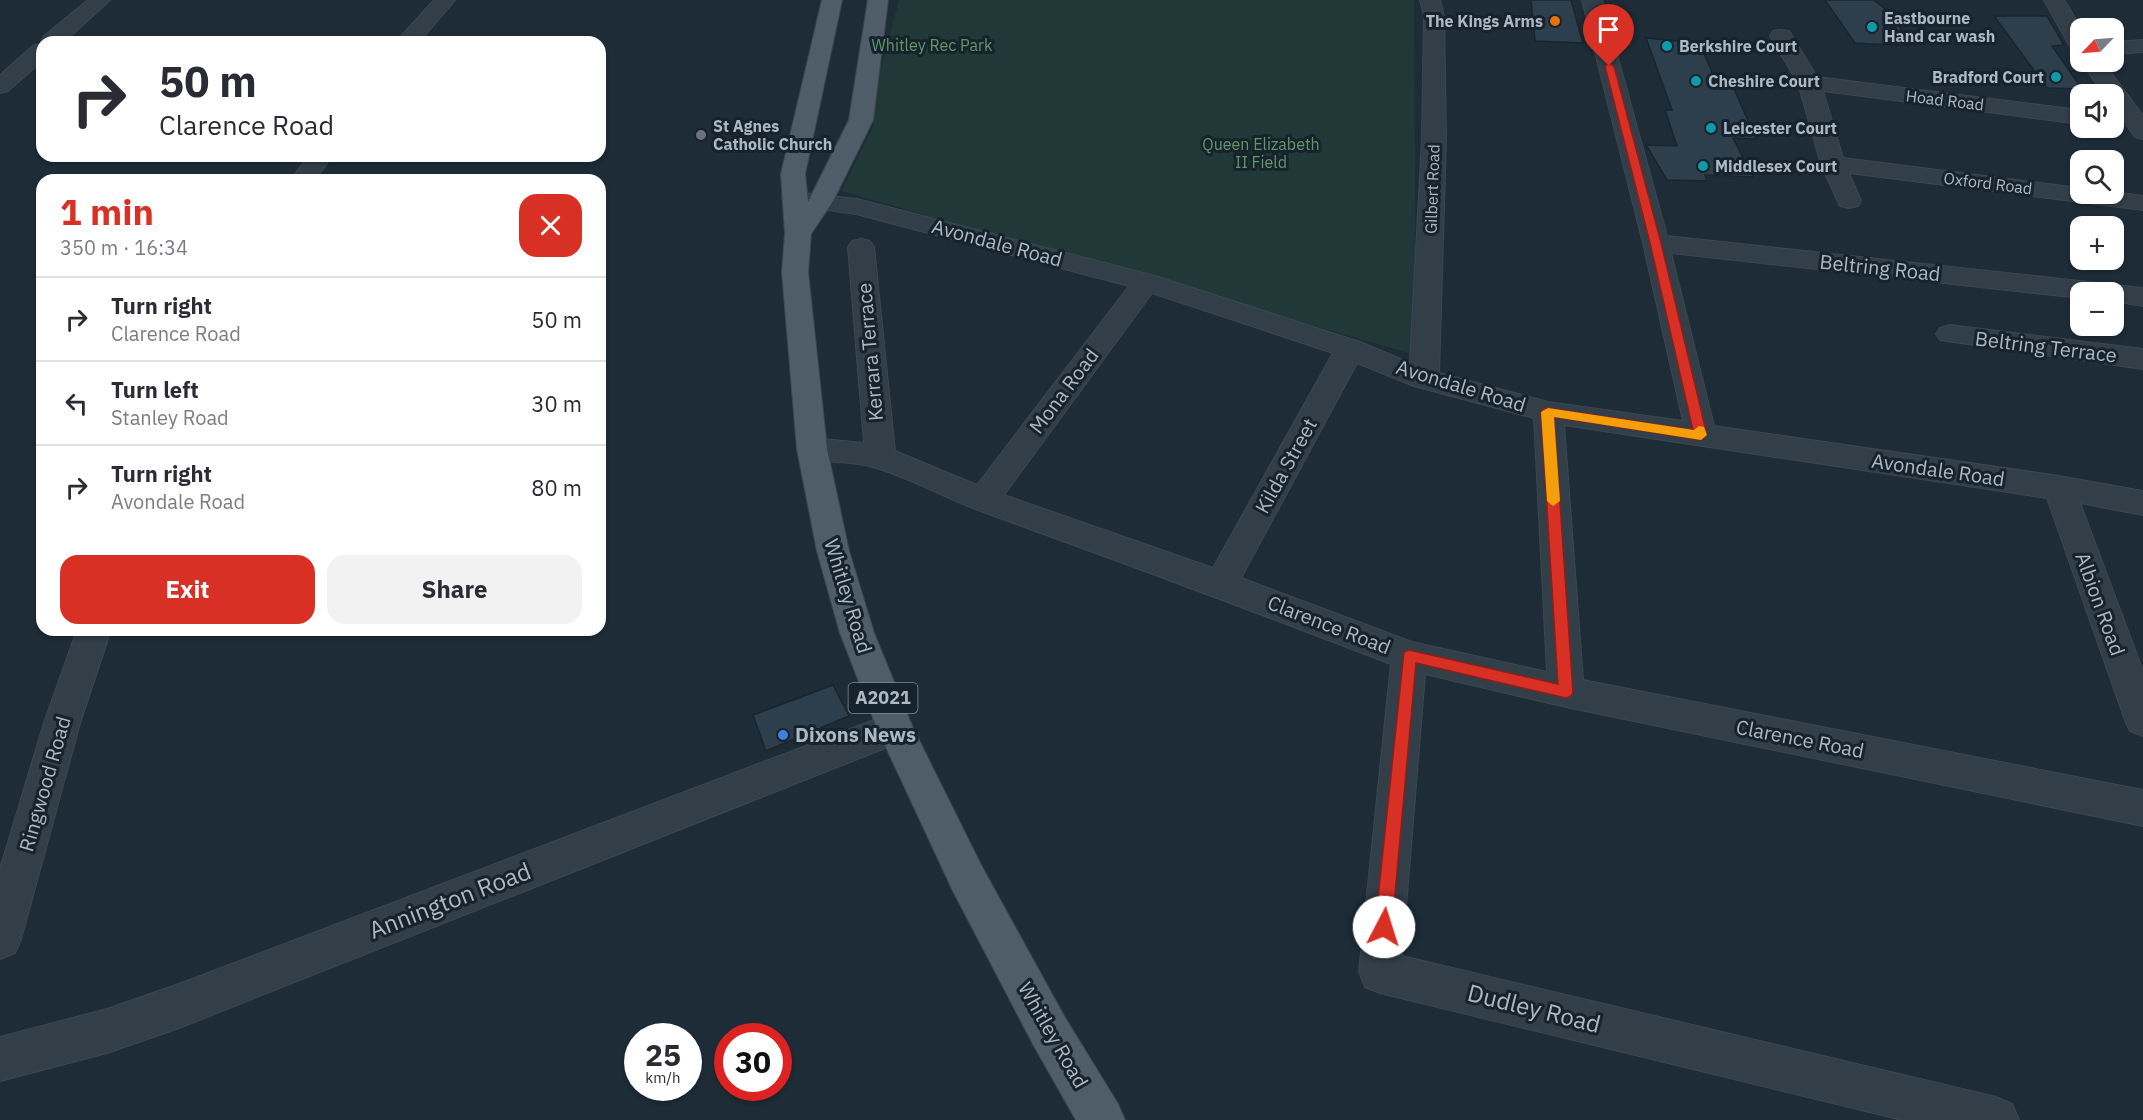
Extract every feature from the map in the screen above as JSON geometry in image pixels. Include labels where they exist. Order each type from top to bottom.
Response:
[{"type":"main road","points":[[808,200],[794,174],[799,141],[831,0]]},
{"type":"main road","name":"Whitley Road","points":[[878,0],[861,120],[808,200],[798,234],[795,272],[813,449],[832,551],[858,633],[895,728],[967,878],[1049,1031],[1102,1120]]},
{"type":"street","points":[[58,36],[100,0]]},
{"type":"street","points":[[412,36],[445,0]]},
{"type":"street","name":"Gilbert Road","points":[[1424,379],[1434,139],[1434,16],[1430,0]]},
{"type":"street","points":[[1592,0],[1656,243],[1701,435]]},
{"type":"street","points":[[2054,0],[2070,28]]},
{"type":"street","points":[[1781,36],[1809,83],[1833,164],[1849,201]]},
{"type":"street","points":[[2124,47],[2143,46]]},
{"type":"street","points":[[0,86],[36,55]]},
{"type":"street","points":[[2100,72],[2141,127]]},
{"type":"street","name":"Hoad Road","points":[[1809,83],[2070,116]]},
{"type":"street","points":[[2124,123],[2141,127]]},
{"type":"street","name":"Oxford Road","points":[[1833,164],[2143,203]]},
{"type":"street","name":"Avondale Road","points":[[808,200],[857,207],[1146,282],[1350,349],[1424,379],[1548,412],[2059,488],[2143,503]]},
{"type":"street","name":"Beltring Road","points":[[1656,243],[2070,288]]},
{"type":"street","name":"Kerrara Terrace","points":[[861,247],[880,457]]},
{"type":"street","name":"Mona Road","points":[[982,500],[1146,282]]},
{"type":"street","points":[[2124,294],[2143,297]]},
{"type":"street","name":"Beltring Terrace","points":[[1950,334],[2143,359]]},
{"type":"street","name":"Kilda Street","points":[[1221,584],[1350,349]]},
{"type":"street","points":[[1548,412],[1566,692]]},
{"type":"street","name":"Clarence Road","points":[[813,449],[851,451],[880,457],[982,500],[1221,584],[1409,656],[1566,692],[2143,808]]},
{"type":"street","name":"Albion Road","points":[[2059,488],[2139,701]]},
{"type":"street","name":"Ringwood Road","points":[[0,939],[62,723],[92,636]]},
{"type":"street","name":"Dudley Road","points":[[1409,656],[1380,972],[1996,1120]]},
{"type":"street","name":"Annington Road","points":[[0,1059],[107,1031],[179,1006],[895,728]]},
{"type":"green space","name":"Queen Elizabeth II Field","points":[[899,0],[1414,0],[1416,355],[841,191],[873,127],[879,77]]},
{"type":"building","name":"The Kings Arms","points":[[1531,0],[1571,0],[1583,43],[1535,41]]},
{"type":"building","name":"Eastbourne Hand car wash","points":[[1825,0],[1874,0],[1894,16],[1909,46],[1855,43]]},
{"type":"building","points":[[1994,16],[2047,16],[2064,45],[2052,46],[2079,84],[2070,84],[2070,89],[2047,88]]},
{"type":"building","points":[[1646,38],[1699,43],[1714,76],[1729,77],[1756,139],[1733,138],[1753,177],[1705,175],[1707,181],[1667,180],[1646,145],[1677,146],[1665,110],[1672,110]]},
{"type":"building","name":"Dixons News","points":[[833,685],[849,716],[766,751],[753,715]]},
{"type":"slow traffic","points":[[1553,501],[1548,412],[1701,435],[1699,430]]},
{"type":"place","name":"The Kings Arms","points":[[1555,21]]},
{"type":"place","name":"Eastbourne Hand car wash","points":[[1872,27]]},
{"type":"place","name":"Berkshire Court","points":[[1667,46]]},
{"type":"place","name":"Bradford Court","points":[[2056,77]]},
{"type":"place","name":"Cheshire Court","points":[[1696,81]]},
{"type":"place","name":"Leicester Court","points":[[1711,128]]},
{"type":"place","name":"St Agnes Catholic Church","points":[[701,135]]},
{"type":"place","name":"Middlesex Court","points":[[1703,166]]},
{"type":"place","name":"Dixons News","points":[[783,735]]},
{"type":"route","points":[[1384,927],[1409,656],[1566,692],[1548,412],[1701,435],[1656,243],[1609,66]]},
{"type":"park label","name":"Whitley Rec Park","points":[[932,45]]}]
